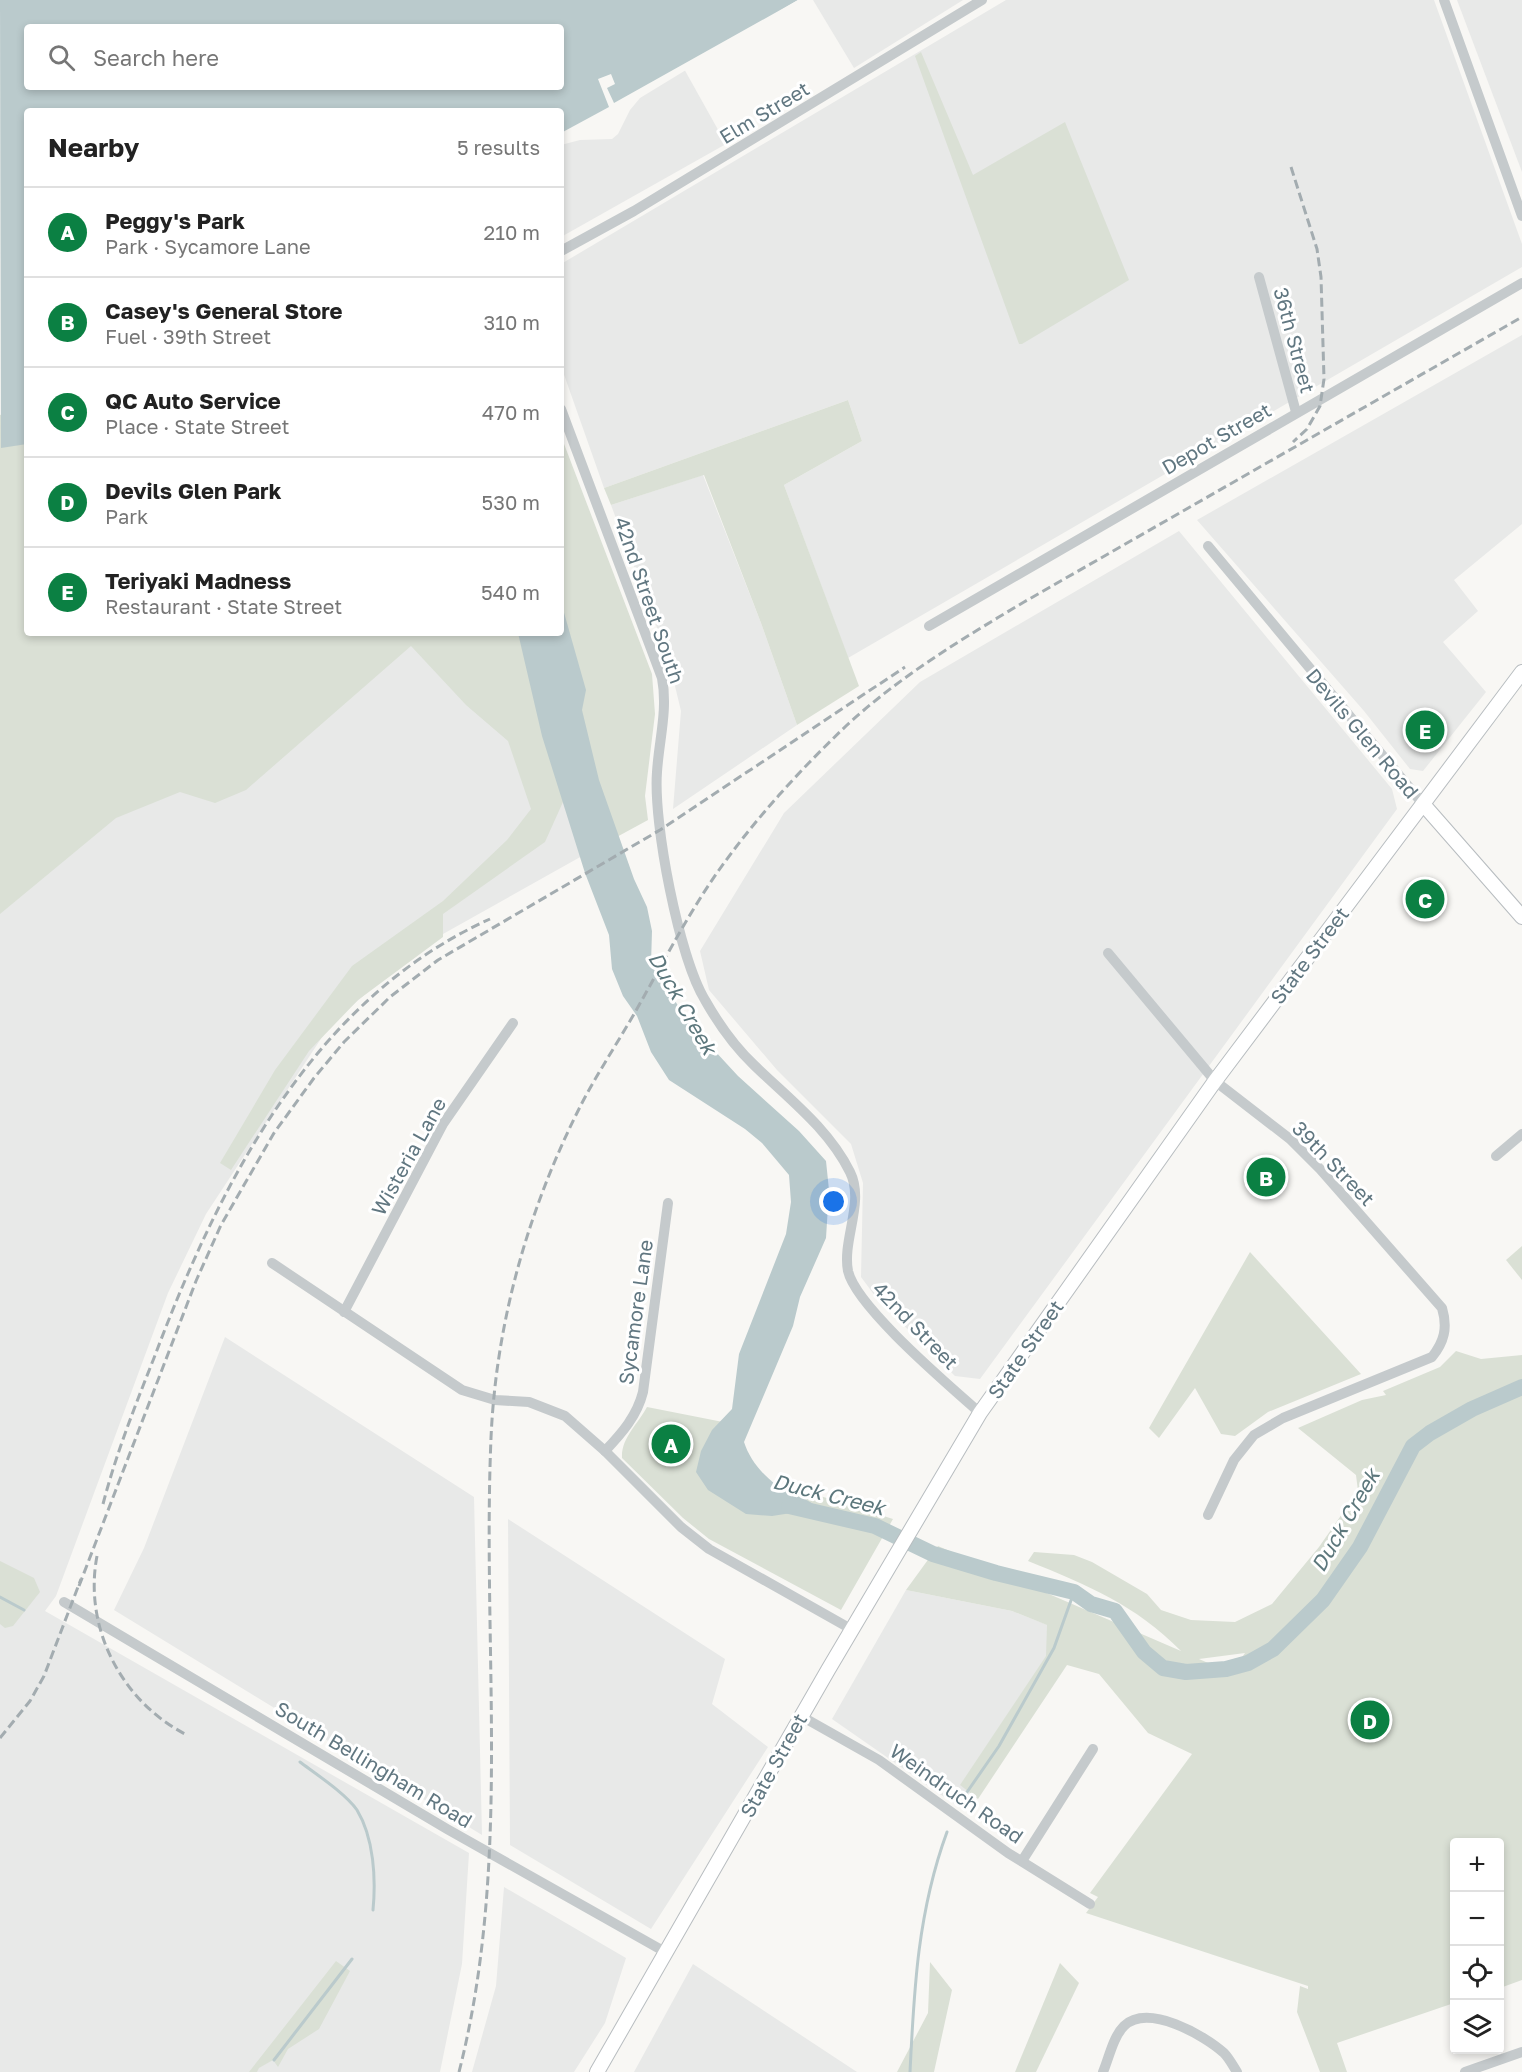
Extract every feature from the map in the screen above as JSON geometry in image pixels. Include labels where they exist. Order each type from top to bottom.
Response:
[{"type":"main road","name":"State Street","points":[[597,2072],[851,1629],[980,1413],[1215,1081],[1522,672]]},
{"type":"main road","name":"Devils Glen Road","points":[[1423,804],[1522,917]]},
{"type":"street","name":"Elm Street","points":[[564,249],[634,211],[982,0]]},
{"type":"street","points":[[1444,0],[1522,216]]},
{"type":"street","name":"36th Street","points":[[1259,277],[1296,412]]},
{"type":"street","name":"Depot Street","points":[[929,626],[1522,283]]},
{"type":"street","name":"42nd Street South","points":[[564,417],[662,678],[666,699],[656,774],[660,830],[690,972],[705,1000],[737,1045]]},
{"type":"street","name":"Devils Glen Road","points":[[1208,546],[1423,804]]},
{"type":"street","name":"39th Street","points":[[1107,953],[1215,1081],[1290,1139],[1320,1168],[1442,1308],[1446,1322],[1441,1346],[1432,1357],[1283,1418],[1254,1436],[1234,1460],[1208,1515]]},
{"type":"street","name":"Wisteria Lane","points":[[344,1312],[443,1124],[513,1023]]},
{"type":"street","name":"42nd Street","points":[[737,1045],[804,1110],[839,1151],[852,1176],[854,1204],[848,1271],[858,1293],[914,1354],[980,1413]]},
{"type":"street","points":[[1496,1156],[1522,1134]]},
{"type":"street","name":"Sycamore Lane","points":[[605,1451],[627,1427],[640,1406],[644,1392],[668,1203]]},
{"type":"street","points":[[272,1263],[462,1390],[489,1399],[529,1402],[566,1416],[605,1451],[681,1527],[709,1549],[851,1629]]},
{"type":"street","name":"South Bellingham Road","points":[[64,1602],[447,1829],[667,1953]]},
{"type":"street","name":"Weindruch Road","points":[[801,1716],[879,1760],[1022,1861],[1090,1904]]},
{"type":"street","points":[[1022,1861],[1093,1749]]},
{"type":"street","points":[[1103,2072],[1116,2038],[1124,2026],[1137,2018],[1147,2017],[1164,2021],[1193,2033],[1226,2055],[1237,2072]]},
{"type":"street","points":[[1466,2072],[1522,2052]]},
{"type":"shaded area","points":[[0,0],[798,0],[564,140],[564,108],[24,108],[24,444],[1,448]]},
{"type":"shaded area","points":[[813,0],[963,0],[854,68]]},
{"type":"shaded area","points":[[1006,0],[1434,0],[1522,244],[1522,267],[848,658],[784,485],[862,441],[848,400],[604,488],[564,375],[564,262]]},
{"type":"shaded area","points":[[1457,0],[1522,0],[1522,172]]},
{"type":"shaded area","points":[[921,52],[973,175],[1065,122],[1129,280],[1022,344],[1019,344],[915,56]]},
{"type":"shaded area","points":[[683,67],[726,144],[564,235],[564,140]]},
{"type":"shaded area","points":[[1522,335],[1522,524],[1454,580],[1478,611],[1443,642],[1486,692],[1423,771],[1410,769],[1364,711],[1197,520]]},
{"type":"shaded area","points":[[848,400],[862,441],[784,485],[859,686],[797,725],[761,623],[704,475],[611,505],[604,488]]},
{"type":"shaded area","points":[[24,408],[24,636],[519,636],[567,793],[545,842],[443,914],[443,937],[358,1000],[309,1051],[231,1170],[220,1163],[275,1070],[352,966],[443,901],[507,840],[531,809],[508,741],[466,705],[411,646],[246,790],[215,803],[180,792],[116,818],[0,914],[0,415]]},
{"type":"shaded area","points":[[0,436],[24,611],[24,636],[521,636],[591,851],[418,948],[330,1025],[206,1214],[168,1293],[56,1596],[45,1611],[469,1853],[462,1964],[440,2072],[0,2072]]},
{"type":"shaded area","points":[[564,444],[652,674],[655,714],[645,796],[648,820],[591,851],[561,636],[564,636]]},
{"type":"shaded area","points":[[703,475],[761,623],[797,725],[673,809],[681,711],[668,657],[611,505]]},
{"type":"shaded area","points":[[1179,531],[1392,789],[1397,809],[980,1379],[955,1376],[878,1300],[861,1277],[863,1183],[851,1144],[777,1070],[709,990],[700,951],[784,813],[920,682]]},
{"type":"shaded area","points":[[564,613],[586,690],[582,710],[599,780],[634,879],[647,907],[652,931],[651,964],[690,1024],[738,1076],[799,1131],[826,1161],[829,1190],[826,1238],[800,1297],[793,1326],[744,1442],[751,1458],[762,1472],[776,1485],[813,1504],[811,1510],[772,1516],[746,1514],[708,1490],[696,1472],[701,1451],[712,1430],[732,1409],[739,1354],[786,1234],[791,1202],[789,1175],[762,1143],[745,1129],[669,1080],[651,1052],[637,1016],[623,996],[612,969],[609,935],[585,873],[542,736],[519,636],[564,636]]},
{"type":"shaded area","points":[[1522,1246],[1522,1280],[1506,1260]]},
{"type":"shaded area","points":[[1250,1252],[1361,1374],[1268,1412],[1235,1436],[1221,1434],[1195,1388],[1159,1438],[1149,1428]]},
{"type":"shaded area","points":[[225,1337],[474,1497],[482,1835],[114,1610],[144,1548]]},
{"type":"shaded area","points":[[1456,1351],[1481,1359],[1522,1355],[1522,1980],[1504,1987],[1504,1838],[1450,1838],[1450,2004],[1337,2043],[1347,2072],[1320,2072],[1297,2012],[1300,1986],[1308,1989],[1308,1986],[1086,1913],[1098,1897],[1090,1893],[1192,1754],[1148,1733],[1099,1674],[1067,1665],[978,1799],[960,1785],[1046,1656],[1047,1625],[1012,1611],[906,1590],[938,1546],[1181,1651],[1146,1621],[1110,1598],[1028,1561],[1034,1552],[1074,1555],[1092,1562],[1147,1594],[1161,1610],[1191,1620],[1235,1622],[1272,1604],[1319,1547],[1358,1491],[1356,1475],[1298,1428],[1362,1400],[1386,1395],[1383,1391],[1440,1367]],"holes":[[[1245,1653],[1231,1673],[1199,1659]]]},
{"type":"shaded area","points":[[647,1407],[728,1423],[751,1495],[795,1488],[893,1519],[841,1610],[709,1539],[683,1518],[622,1458],[624,1444]]},
{"type":"shaded area","points":[[508,1519],[725,1659],[712,1704],[768,1747],[651,1929],[510,1845]]},
{"type":"shaded area","points":[[0,1561],[34,1578],[40,1592],[13,1626],[5,1628],[0,1624]]},
{"type":"shaded area","points":[[906,1590],[1012,1611],[1073,1635],[960,1808],[832,1719]]},
{"type":"shaded area","points":[[504,1887],[626,1958],[605,2023],[574,2072],[472,2072],[496,1986]]},
{"type":"shaded area","points":[[336,1961],[350,1971],[319,2029],[288,2049],[278,2067],[273,2060],[259,2068],[257,2072],[249,2072]]},
{"type":"shaded area","points":[[930,1962],[952,1990],[934,2072],[897,2072],[928,2013]]},
{"type":"shaded area","points":[[1060,1963],[1079,1983],[1036,2072],[1015,2072]]},
{"type":"shaded area","points":[[693,1964],[857,2072],[634,2072]]},
{"type":"pier","points":[[801,0],[640,98],[630,110],[618,134],[612,139],[580,140],[564,144],[564,131],[609,107],[598,79],[611,74],[615,84],[607,88],[614,103]]},
{"type":"waterway","name":"Duck Creek","points":[[789,1506],[875,1526],[933,1554],[996,1573],[1074,1592],[1091,1604],[1115,1611],[1144,1652],[1163,1668],[1186,1672],[1226,1669],[1248,1663],[1273,1649],[1323,1600],[1360,1547],[1413,1446],[1430,1433],[1472,1409],[1522,1387]]},
{"type":"waterway","points":[[965,1795],[999,1746],[1054,1648],[1074,1592]]},
{"type":"waterway","points":[[0,1597],[24,1610]]},
{"type":"waterway","points":[[300,1762],[346,1797],[363,1821],[372,1859],[373,1910]]},
{"type":"waterway","points":[[910,2072],[919,1950],[930,1891],[947,1832]]},
{"type":"waterway","points":[[274,2060],[352,1959]]},
{"type":"railway","points":[[1291,167],[1317,249],[1321,277],[1324,379],[1320,406],[1307,429],[1293,442]]},
{"type":"railway","points":[[459,2072],[475,1994],[485,1915],[492,1756],[489,1518],[491,1438],[494,1394],[508,1308],[531,1223],[564,1141],[583,1101],[697,903],[733,851],[795,777],[846,726],[910,675],[955,644],[1024,602],[1522,317]]},
{"type":"railway","points":[[79,1586],[196,1281],[221,1225],[274,1133],[314,1078],[344,1042],[390,997],[438,960],[660,830],[905,667]]},
{"type":"railway","points":[[103,1504],[126,1430],[180,1293],[209,1228],[242,1164],[280,1104],[323,1047],[372,997],[427,954],[490,919]]},
{"type":"railway","points":[[97,1556],[94,1583],[96,1610],[102,1636],[113,1661],[127,1684],[144,1704],[164,1721],[187,1735]]},
{"type":"railway","points":[[0,1738],[30,1701],[44,1676],[81,1579]]},
{"type":"place","name":"Teriyaki Madness","points":[[1425,730]]},
{"type":"place","name":"QC Auto Service","points":[[1425,899]]},
{"type":"place","name":"Casey's General Store","points":[[1266,1177]]},
{"type":"place","name":"Peggy's Park","points":[[671,1444]]},
{"type":"place","name":"Devils Glen Park","points":[[1370,1720]]}]
